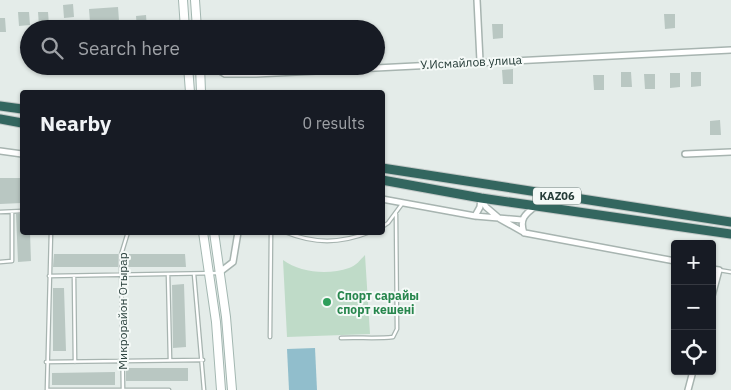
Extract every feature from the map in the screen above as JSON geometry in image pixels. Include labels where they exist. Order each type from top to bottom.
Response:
[{"type":"highway","points":[[0,106],[20,110]]},
{"type":"highway","points":[[0,120],[20,123]]},
{"type":"highway","name":"KАZ06","points":[[385,168],[731,222]]},
{"type":"highway","name":"KАZ06","points":[[385,181],[481,198],[731,234]]},
{"type":"street","points":[[183,0],[184,20]]},
{"type":"street","points":[[195,0],[196,20]]},
{"type":"street","points":[[477,0],[480,61]]},
{"type":"street","name":"У.Исмайлов улица","points":[[385,67],[731,50]]},
{"type":"street","points":[[189,75],[190,90]]},
{"type":"street","points":[[200,75],[201,90]]},
{"type":"street","points":[[0,151],[20,154]]},
{"type":"street","points":[[685,154],[731,152]]},
{"type":"street","points":[[475,216],[480,207],[481,198]]},
{"type":"street","points":[[481,198],[486,207],[500,219],[525,233],[671,261]]},
{"type":"street","points":[[385,200],[475,216],[522,220]]},
{"type":"street","points":[[525,233],[522,220],[525,214],[537,206]]},
{"type":"street","points":[[203,235],[216,322],[221,390]]},
{"type":"street","points":[[214,235],[232,390]]},
{"type":"street","points":[[220,272],[229,267],[233,262],[238,235]]},
{"type":"street","points":[[715,285],[719,270],[716,269]]},
{"type":"street","points":[[688,390],[692,375]]},
{"type":"lane","points":[[385,224],[396,214],[403,203]]},
{"type":"lane","points":[[0,212],[20,211]]},
{"type":"lane","points":[[0,262],[12,260],[12,212]]},
{"type":"lane","points":[[342,338],[371,336],[385,338],[393,337],[395,334],[397,329],[396,214]]},
{"type":"lane","points":[[51,235],[46,390],[169,390]]},
{"type":"lane","name":"Микрорайон Отырар","points":[[123,390],[120,275],[121,250],[127,235]]},
{"type":"lane","points":[[270,337],[271,235]]},
{"type":"lane","points":[[294,235],[311,241],[326,243],[349,240],[362,235]]},
{"type":"lane","points":[[719,270],[731,272]]},
{"type":"lane","points":[[49,276],[209,274],[220,272]]},
{"type":"lane","points":[[168,274],[170,361]]},
{"type":"lane","points":[[194,274],[203,360],[204,390]]},
{"type":"lane","points":[[74,277],[75,362]]},
{"type":"lane","points":[[46,362],[203,360]]},
{"type":"green space","name":"Спорт сарайы спорт кешені","points":[[365,255],[370,334],[287,337],[283,260],[306,270],[333,272],[351,267],[358,263]]},
{"type":"water","points":[[315,348],[317,390],[289,390],[287,349]]},
{"type":"building","points":[[73,4],[74,17],[64,18],[63,5]]},
{"type":"building","points":[[118,7],[119,20],[90,20],[89,9]]},
{"type":"building","points":[[18,12],[29,12],[30,20],[20,20],[19,26]]},
{"type":"building","points":[[38,12],[48,12],[49,20],[39,20]]},
{"type":"building","points":[[664,14],[675,14],[675,28],[665,29]]},
{"type":"building","points":[[146,15],[146,20],[136,20],[136,16]]},
{"type":"building","points":[[0,18],[5,18],[6,32],[0,32]]},
{"type":"building","points":[[492,24],[503,24],[503,38],[493,39]]},
{"type":"building","points":[[513,69],[513,84],[503,84],[502,70]]},
{"type":"building","points":[[621,72],[631,72],[632,87],[621,87]]},
{"type":"building","points":[[691,72],[701,72],[701,86],[691,87]]},
{"type":"building","points":[[670,73],[680,73],[680,87],[670,88]]},
{"type":"building","points":[[644,74],[655,74],[655,89],[645,89]]},
{"type":"building","points":[[593,75],[604,75],[604,90],[594,90]]},
{"type":"building","points":[[720,120],[721,135],[710,135],[710,121]]},
{"type":"building","points":[[0,178],[20,178],[20,203],[0,204]]},
{"type":"building","points":[[16,214],[20,214],[20,235],[30,235],[31,261],[18,262]]},
{"type":"building","points":[[54,254],[118,254],[118,267],[53,267]]},
{"type":"building","points":[[125,254],[185,254],[186,267],[124,267]]},
{"type":"building","points":[[184,284],[186,347],[173,348],[172,285]]},
{"type":"building","points":[[53,288],[64,288],[66,351],[53,351]]},
{"type":"building","points":[[126,368],[188,368],[188,381],[126,381]]},
{"type":"building","points":[[115,372],[115,385],[52,385],[52,373]]},
{"type":"place","name":"Спорт сарайы спорт кешені","points":[[327,302]]}]
